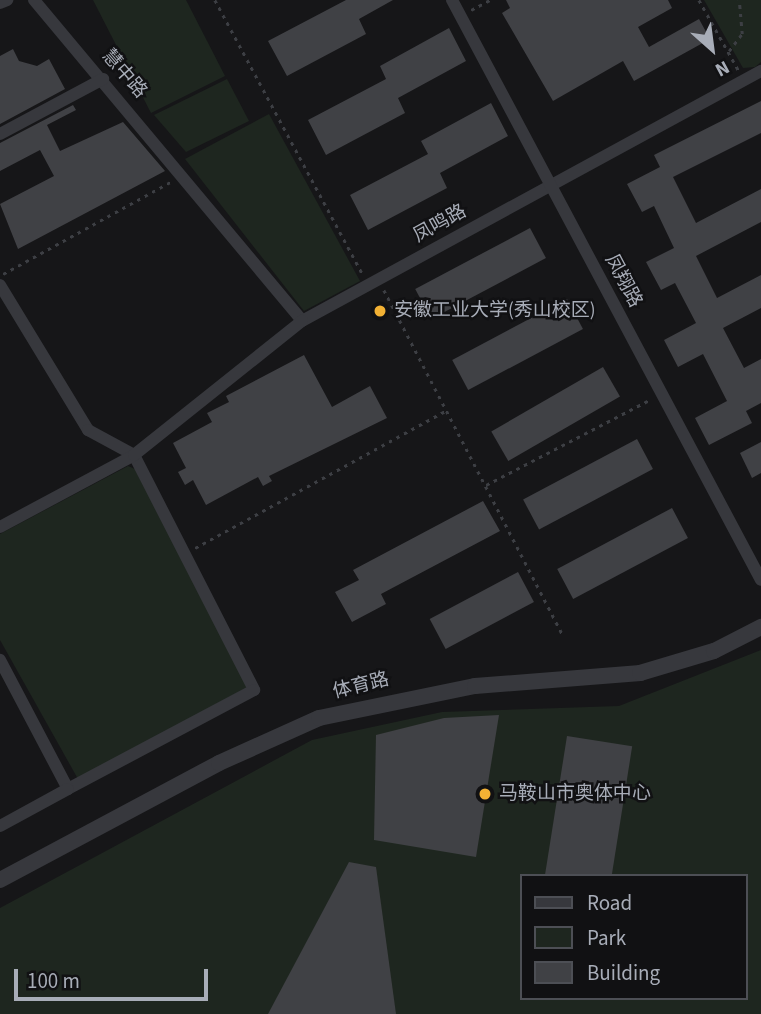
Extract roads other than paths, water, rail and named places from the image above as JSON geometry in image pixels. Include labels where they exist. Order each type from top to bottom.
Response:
[{"type":"street","points":[[0,3],[6,0]]},
{"type":"street","name":"慧中路","points":[[34,0],[185,174],[302,321]]},
{"type":"street","name":"凤翔路","points":[[452,0],[761,580]]},
{"type":"street","name":"凤鸣路","points":[[0,527],[134,455],[302,321],[746,83],[761,71]]},
{"type":"street","points":[[0,134],[103,79]]},
{"type":"street","points":[[0,285],[88,429],[134,455],[254,690],[0,826]]},
{"type":"street","name":"体育路","points":[[0,880],[219,763],[319,718],[475,686],[640,673],[714,651],[761,627]]},
{"type":"street","points":[[0,660],[68,789]]},
{"type":"place","name":"安徽工业大学(秀山校区)","points":[[380,311]]},
{"type":"place","name":"马鞍山市奥体中心","points":[[485,794]]}]
